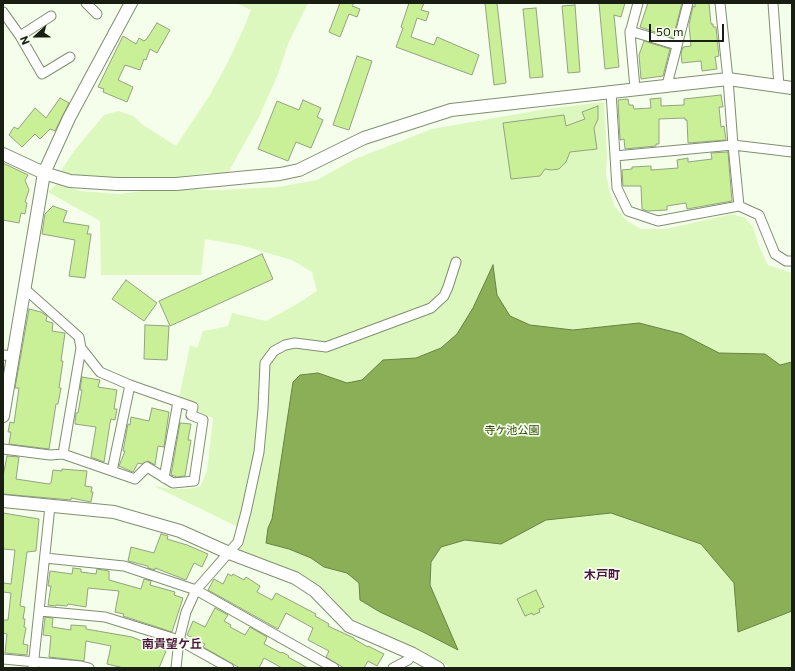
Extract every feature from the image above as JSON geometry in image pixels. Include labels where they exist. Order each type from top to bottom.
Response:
[{"type":"street","points":[[86,3],[97,14]]},
{"type":"street","points":[[3,416],[8,356],[25,289],[44,173],[69,118],[131,3]]},
{"type":"street","points":[[635,88],[630,31],[638,3]]},
{"type":"street","points":[[667,85],[688,3]]},
{"type":"street","points":[[720,3],[739,206]]},
{"type":"street","points":[[772,3],[779,86]]},
{"type":"street","points":[[3,12],[20,36],[42,74],[70,57]]},
{"type":"street","points":[[20,36],[51,16]]},
{"type":"street","points":[[630,31],[678,45]]},
{"type":"street","points":[[3,154],[44,173],[70,181],[117,184],[176,184],[280,174],[299,170],[364,138],[391,128],[451,110],[560,99],[635,88],[728,78],[792,88]]},
{"type":"street","points":[[611,92],[617,188],[628,211],[658,221],[739,206],[759,215],[775,254],[786,261],[792,262]]},
{"type":"street","points":[[615,156],[733,145],[792,152]]},
{"type":"street","points":[[176,668],[179,640],[186,612],[196,590],[238,542],[258,460],[263,409],[265,363],[274,351],[285,345],[295,343],[326,347],[431,308],[444,296],[456,262]]},
{"type":"street","points":[[25,289],[79,337],[81,348],[63,454]]},
{"type":"street","points":[[3,449],[50,455],[63,454],[135,479],[147,467],[173,483],[194,481],[203,420],[192,415],[193,408],[130,385],[100,372],[81,348]]},
{"type":"street","points":[[112,471],[130,385]]},
{"type":"street","points":[[164,478],[178,402]]},
{"type":"street","points":[[3,501],[114,512],[180,531],[229,553],[295,578],[315,591],[349,626],[413,654],[438,668]]},
{"type":"street","points":[[33,665],[40,611],[50,506]]},
{"type":"street","points":[[45,558],[124,566],[196,590],[334,668]]},
{"type":"street","points":[[40,611],[105,617],[179,640],[229,668]]},
{"type":"street","points":[[394,668],[408,660],[413,654]]},
{"type":"street","points":[[3,659],[33,665],[81,666],[89,668]]},
{"type":"green space","points":[[236,3],[308,3],[288,44],[278,74],[259,117],[228,173],[207,173],[173,178],[153,179],[78,177],[60,172],[74,151],[104,115],[118,111],[133,116],[143,125],[176,146],[210,95],[243,30],[251,10]]},
{"type":"green space","name":"寺ケ池公園","points":[[604,102],[607,155],[606,174],[615,207],[627,221],[641,229],[666,229],[732,214],[745,218],[753,227],[759,246],[768,265],[792,273],[792,668],[451,668],[349,617],[329,594],[317,586],[237,552],[242,529],[154,486],[170,489],[200,487],[207,471],[213,418],[199,412],[198,404],[179,398],[190,345],[197,348],[203,331],[228,326],[232,313],[266,321],[297,304],[317,291],[312,272],[292,260],[240,245],[205,239],[201,275],[101,275],[100,221],[48,192],[58,183],[80,191],[119,194],[158,189],[220,190],[278,187],[317,180],[355,159],[432,129],[546,109]]},
{"type":"shaded area","points":[[493,265],[497,295],[510,316],[530,325],[573,330],[639,323],[682,334],[719,353],[765,354],[780,365],[792,362],[792,611],[738,632],[734,583],[701,544],[611,513],[546,520],[501,544],[465,540],[441,547],[431,562],[430,585],[458,650],[380,612],[360,600],[359,583],[347,573],[324,567],[311,558],[289,549],[266,543],[268,528],[272,519],[293,382],[300,375],[318,373],[347,383],[362,380],[383,360],[416,358],[441,348],[457,334],[473,308]]},
{"type":"building","points":[[340,3],[354,3],[352,6],[360,9],[357,17],[349,14],[340,37],[329,32]]},
{"type":"building","points":[[409,3],[424,3],[421,10],[429,12],[426,21],[417,18],[411,37],[434,45],[437,37],[479,55],[472,75],[396,47],[403,28],[401,27]]},
{"type":"building","points":[[485,3],[497,3],[506,83],[494,85]]},
{"type":"building","points":[[599,3],[625,3],[621,17],[614,15],[619,67],[605,69]]},
{"type":"building","points":[[648,3],[682,3],[673,38],[640,27]]},
{"type":"building","points":[[695,3],[709,3],[711,24],[713,24],[713,27],[716,27],[719,56],[715,57],[717,69],[702,71],[701,61],[682,63],[681,53],[683,47],[691,46],[689,25]]},
{"type":"building","points":[[575,5],[580,72],[568,73],[562,6]]},
{"type":"building","points":[[536,8],[543,77],[530,78],[523,9]]},
{"type":"building","points":[[157,23],[170,30],[157,53],[150,49],[140,70],[125,65],[118,80],[133,87],[127,102],[103,92],[104,89],[98,87],[123,36],[136,44],[139,38],[144,41]]},
{"type":"building","points":[[644,41],[670,49],[663,76],[641,79],[639,55]]},
{"type":"building","points":[[357,56],[372,61],[349,130],[333,125]]},
{"type":"building","points":[[721,95],[723,107],[719,107],[721,127],[724,126],[726,140],[688,143],[687,120],[685,120],[685,118],[659,119],[659,144],[656,144],[656,146],[625,149],[624,139],[620,140],[618,100],[628,99],[629,105],[633,105],[634,109],[651,108],[650,99],[661,98],[661,106],[684,105],[684,99]]},
{"type":"building","points":[[60,98],[69,103],[55,131],[50,129],[40,139],[35,134],[22,147],[9,135],[14,127],[18,129],[35,108],[46,118]]},
{"type":"building","points":[[303,100],[321,108],[317,117],[323,120],[311,148],[296,142],[288,161],[258,149],[277,101],[299,110]]},
{"type":"building","points":[[598,106],[598,119],[594,128],[597,149],[570,152],[566,162],[559,169],[545,169],[540,176],[511,179],[503,123],[564,115],[566,126],[585,119],[582,112]]},
{"type":"building","points":[[728,152],[732,201],[687,209],[686,203],[667,206],[667,210],[647,211],[642,209],[641,186],[623,186],[622,170],[632,169],[632,167],[651,166],[651,170],[678,168],[677,160],[688,158],[688,162],[712,159],[711,153]]},
{"type":"building","points":[[3,163],[28,175],[25,180],[29,190],[25,202],[27,203],[25,214],[21,213],[19,223],[3,220]]},
{"type":"building","points":[[53,206],[67,211],[63,222],[89,226],[87,234],[91,234],[85,278],[69,276],[75,240],[42,234],[45,214]]},
{"type":"building","points":[[262,254],[273,279],[170,326],[159,301]]},
{"type":"building","points":[[126,280],[157,303],[144,321],[112,299]]},
{"type":"building","points":[[29,309],[41,312],[47,316],[46,321],[53,323],[52,331],[65,333],[59,388],[61,388],[58,404],[56,404],[49,449],[9,444],[11,432],[8,432],[10,422],[14,423],[19,388],[15,388]]},
{"type":"building","points":[[145,325],[169,326],[167,360],[144,359]]},
{"type":"building","points":[[82,377],[100,380],[98,387],[117,390],[114,409],[117,409],[115,420],[111,419],[110,423],[104,462],[91,457],[96,427],[75,424],[76,413],[78,413],[82,390],[80,390]]},
{"type":"building","points":[[152,408],[169,412],[164,447],[158,446],[155,465],[148,461],[142,464],[138,463],[133,472],[119,466],[125,451],[123,451],[128,424],[130,425],[131,417],[149,421]]},
{"type":"building","points":[[180,423],[191,424],[188,440],[191,440],[185,476],[177,477],[171,475]]},
{"type":"building","points":[[7,456],[19,457],[16,479],[49,484],[51,483],[53,470],[62,471],[62,469],[87,471],[85,486],[92,487],[91,492],[93,492],[91,502],[71,498],[71,500],[3,494],[3,476]]},
{"type":"building","points":[[3,513],[39,519],[36,551],[27,552],[20,606],[25,607],[23,619],[25,619],[24,627],[26,628],[23,644],[28,645],[27,655],[5,653],[7,634],[3,633],[3,620],[8,620],[11,593],[3,592],[3,583],[11,584],[15,550],[3,549]]},
{"type":"building","points":[[161,534],[168,536],[167,539],[187,545],[208,554],[202,567],[194,563],[186,580],[155,568],[155,570],[148,568],[148,566],[128,561],[131,547],[154,553]]},
{"type":"building","points":[[73,568],[81,569],[81,572],[96,574],[97,569],[109,571],[109,580],[141,589],[144,579],[151,581],[150,585],[175,592],[174,595],[183,598],[172,632],[115,612],[119,591],[88,588],[86,607],[68,604],[67,606],[48,605],[51,586],[48,586],[50,571],[72,574]]},
{"type":"building","points":[[228,574],[232,576],[233,574],[244,580],[246,577],[260,586],[257,592],[272,600],[276,593],[316,614],[315,616],[329,624],[328,626],[384,654],[377,666],[368,661],[364,668],[344,668],[326,657],[329,651],[308,640],[313,628],[286,613],[278,629],[208,590],[214,579],[223,584]]},
{"type":"building","points":[[536,590],[544,607],[539,609],[540,612],[525,616],[517,599]]},
{"type":"building","points":[[215,608],[228,615],[224,621],[231,625],[230,627],[245,635],[250,627],[267,637],[264,644],[281,653],[282,652],[308,668],[282,668],[264,658],[259,668],[240,668],[203,647],[205,644],[187,635],[193,621],[205,627]]},
{"type":"building","points":[[45,617],[53,618],[52,627],[71,630],[71,625],[86,626],[86,629],[132,637],[166,651],[159,668],[124,668],[107,664],[111,646],[86,641],[84,661],[49,657],[51,636],[43,635]]},
{"type":"district","name":"木戸町","points":[[602,575]]},
{"type":"district","name":"南貴望ケ丘","points":[[172,644]]}]
